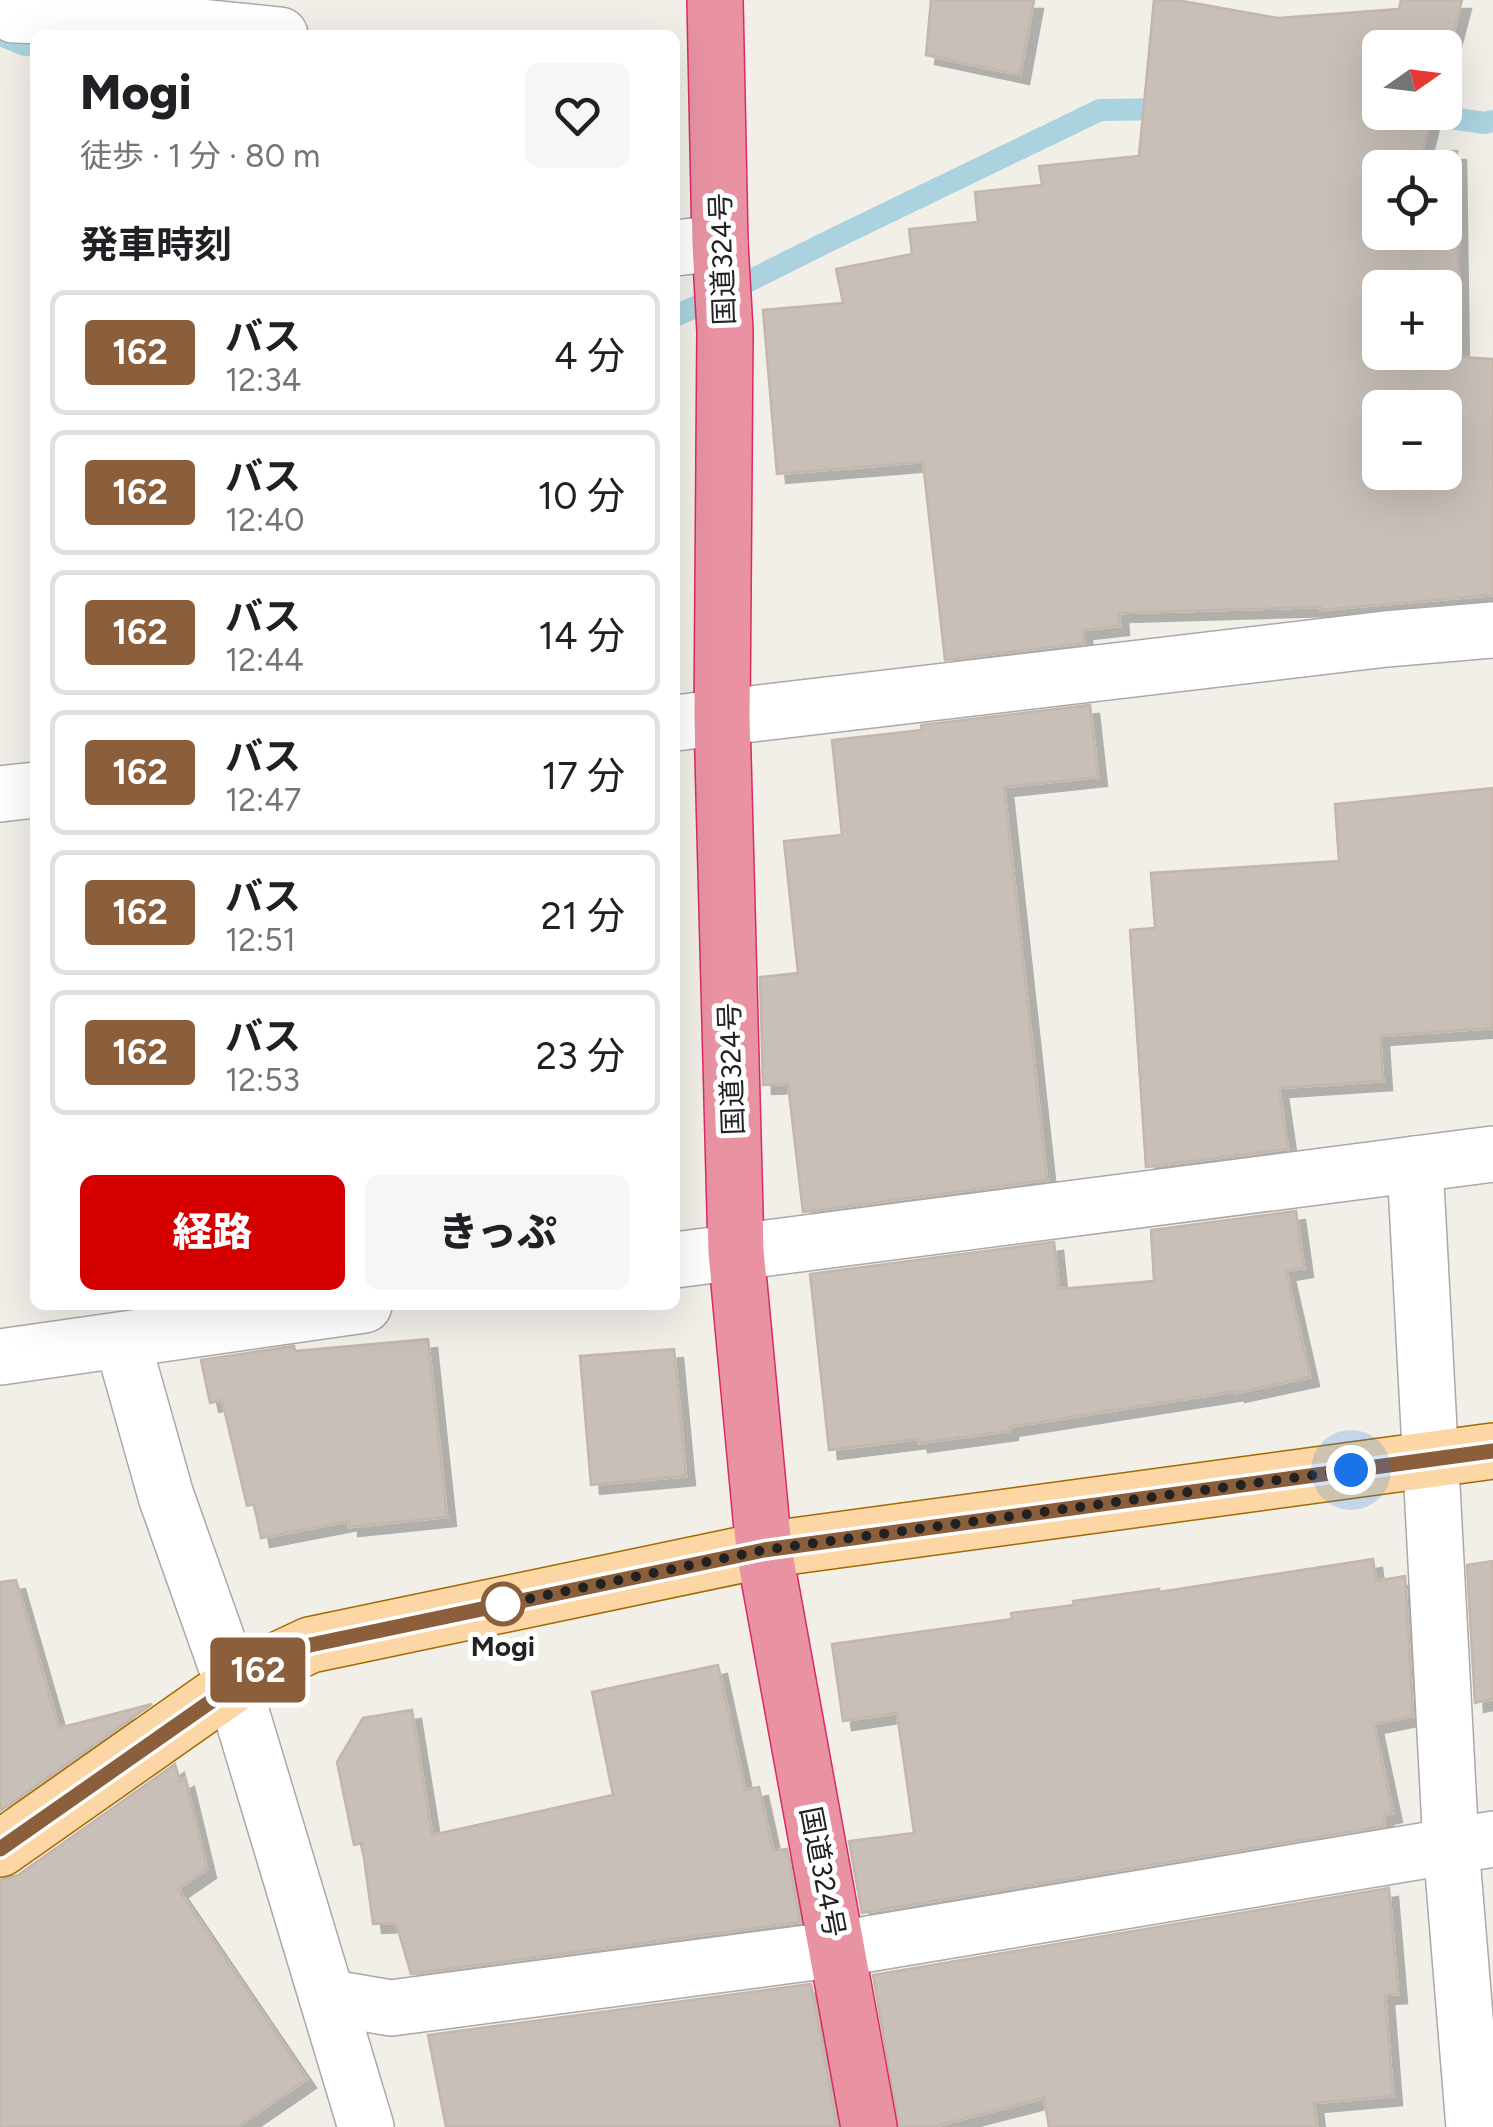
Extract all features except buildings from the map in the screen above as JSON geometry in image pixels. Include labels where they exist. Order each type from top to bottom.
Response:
[{"type":"highway","name":"国道324号","points":[[715,0],[706,255],[725,331],[698,720],[736,1251],[764,1550],[869,2127]]},
{"type":"main road","points":[[0,1849],[233,1686],[310,1645],[764,1550],[1493,1451]]},
{"type":"street","points":[[0,4],[14,14],[110,18],[230,30]]},
{"type":"street","points":[[698,720],[1366,641],[1493,630]]},
{"type":"street","points":[[0,794],[30,791]]},
{"type":"street","points":[[680,1259],[1493,1154]]},
{"type":"street","points":[[1415,1164],[1429,1460],[1472,1843],[1474,2127]]},
{"type":"street","points":[[0,1358],[329,1310]]},
{"type":"street","points":[[122,1340],[166,1496],[233,1686],[366,2127]]},
{"type":"street","points":[[327,1996],[391,2008],[838,1948],[1472,1843]]},
{"type":"waterway","points":[[0,35],[30,45]]},
{"type":"waterway","points":[[680,314],[1100,110],[1174,109]]},
{"type":"waterway","points":[[1462,120],[1493,121]]},
{"type":"bus line","name":"162","points":[[0,1849],[233,1686],[310,1645],[764,1550],[1493,1451]]},
{"type":"place","name":"Mogi","points":[[503,1604]]},
{"type":"route","points":[[503,1604],[499,1605],[764,1550],[1351,1470]]}]
